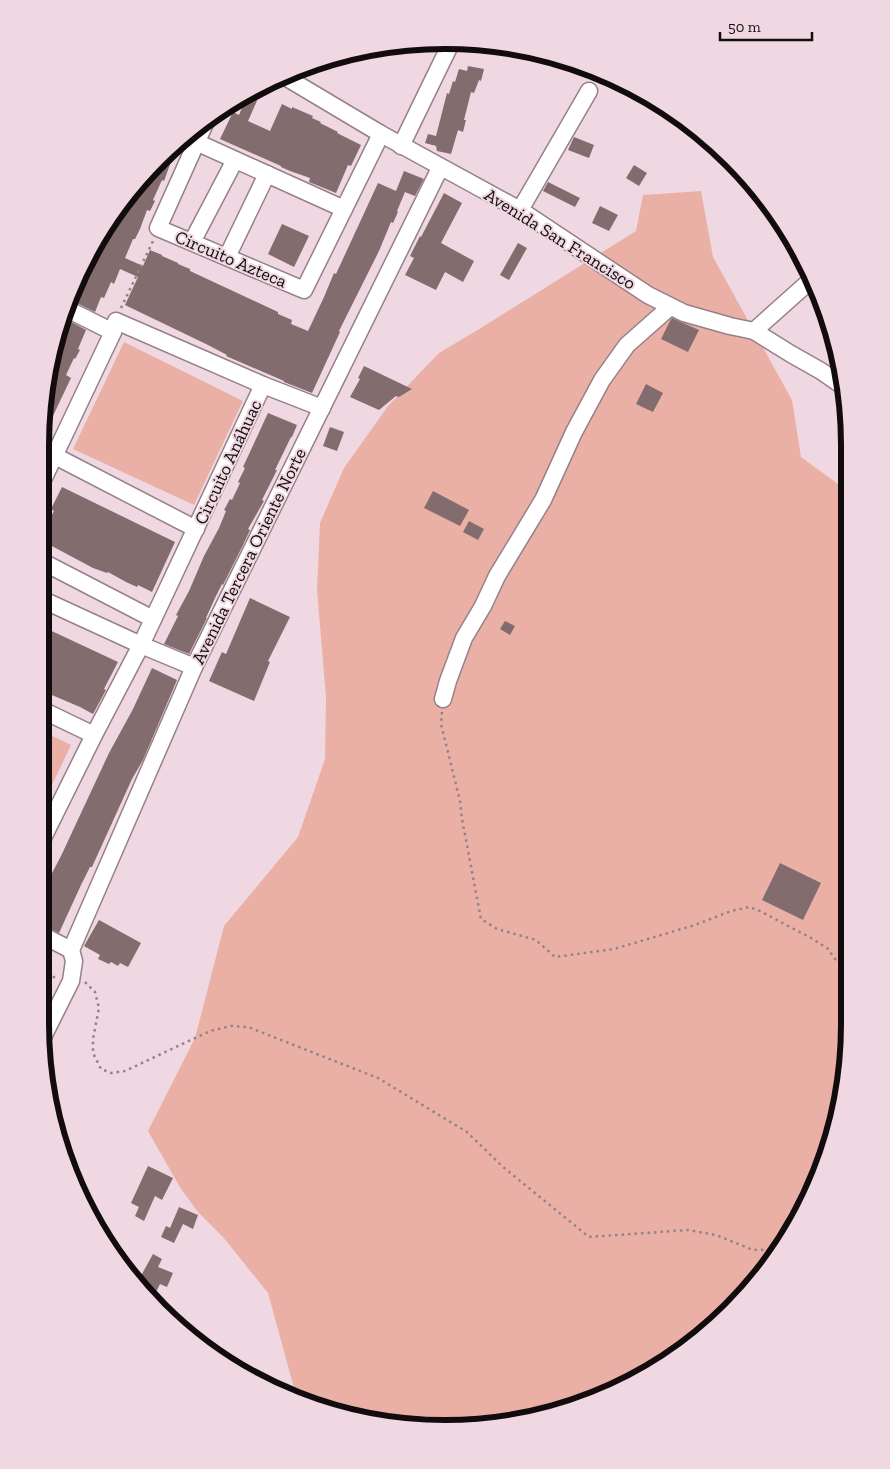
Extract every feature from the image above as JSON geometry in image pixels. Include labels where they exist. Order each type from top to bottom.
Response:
[{"type":"street","points":[[401,146],[448,49]]},
{"type":"street","name":"Avenida San Francisco","points":[[291,80],[401,146],[520,210],[648,295],[684,313],[754,331],[836,382]]},
{"type":"street","points":[[520,210],[589,91]]},
{"type":"street","name":"Circuito Azteca","points":[[199,135],[158,228],[304,290],[381,134]]},
{"type":"street","points":[[196,142],[344,209]]},
{"type":"street","points":[[192,242],[235,160]]},
{"type":"street","name":"Avenida Tercera Oriente Norte","points":[[71,950],[194,667],[440,168]]},
{"type":"street","points":[[227,257],[267,174]]},
{"type":"street","points":[[754,331],[807,284]]},
{"type":"street","points":[[443,699],[464,638],[483,606],[497,576],[543,500],[574,432],[602,380],[627,345],[670,307]]},
{"type":"street","name":"Circuito Anáhuac","points":[[49,826],[141,645],[264,384],[73,311]]},
{"type":"street","points":[[49,468],[114,326]]},
{"type":"street","points":[[264,384],[322,408]]},
{"type":"street","points":[[55,456],[196,530]]},
{"type":"street","points":[[49,565],[153,619]]},
{"type":"street","points":[[49,603],[194,667]]},
{"type":"street","points":[[49,713],[94,735]]},
{"type":"street","points":[[49,939],[71,950],[74,961],[71,981],[49,1025]]},
{"type":"path","name":"Circuito Azteca","points":[[114,326],[158,228]]},
{"type":"path","points":[[443,699],[441,724],[460,801],[481,920],[497,929],[536,940],[555,957],[614,949],[694,925],[731,911],[749,907],[811,938],[828,948],[835,959],[841,960]]},
{"type":"path","points":[[73,971],[95,992],[99,1008],[93,1039],[93,1052],[101,1069],[111,1073],[125,1071],[210,1031],[231,1026],[248,1027],[378,1078],[468,1132],[503,1167],[589,1237],[688,1230],[716,1235],[752,1250],[770,1249]]},
{"type":"shaded area","points":[[701,191],[713,257],[792,400],[801,457],[841,486],[841,1024],[838,1076],[828,1127],[811,1176],[800,1199],[788,1222],[759,1265],[743,1285],[706,1322],[643,1367],[597,1390],[572,1399],[548,1407],[497,1417],[445,1420],[419,1419],[393,1417],[342,1407],[295,1391],[268,1293],[223,1237],[198,1212],[181,1189],[148,1131],[195,1038],[224,926],[298,837],[325,759],[326,697],[317,590],[320,523],[344,468],[388,406],[439,353],[636,231],[643,195]]},
{"type":"shaded area","points":[[124,342],[243,401],[194,505],[73,449]]},
{"type":"shaded area","points":[[49,734],[71,745],[49,791]]},
{"type":"building","points":[[468,66],[484,69],[481,81],[479,80],[474,93],[471,92],[463,132],[458,130],[451,154],[437,151],[436,146],[425,143],[428,134],[436,136],[447,93],[449,94],[453,81],[455,82],[459,69],[467,71]]},
{"type":"building","points":[[259,96],[248,121],[270,131],[282,104],[313,116],[312,118],[320,123],[361,145],[351,166],[348,165],[336,193],[309,182],[310,178],[290,171],[220,139],[233,112],[239,115],[243,104]]},
{"type":"building","points":[[574,137],[594,145],[589,158],[568,150]]},
{"type":"building","points":[[173,158],[164,181],[162,180],[153,200],[155,201],[150,211],[147,210],[140,229],[135,239],[133,239],[125,258],[143,266],[150,250],[278,312],[278,314],[292,320],[291,324],[308,331],[378,183],[396,191],[404,171],[424,179],[415,196],[405,192],[393,223],[391,222],[379,251],[339,331],[312,393],[226,356],[208,345],[125,305],[138,277],[120,269],[114,284],[111,282],[104,298],[101,297],[95,312],[76,302],[90,270],[102,247],[131,204]]},
{"type":"building","points":[[634,165],[647,173],[639,186],[626,178]]},
{"type":"building","points":[[548,182],[580,198],[575,207],[543,191]]},
{"type":"building","points":[[444,193],[462,203],[441,243],[474,261],[463,282],[445,272],[436,290],[405,275],[414,258],[410,256]]},
{"type":"building","points":[[600,206],[618,215],[609,231],[592,223]]},
{"type":"building","points":[[282,224],[309,236],[294,267],[268,254]]},
{"type":"building","points":[[518,243],[527,248],[509,280],[500,275]]},
{"type":"building","points":[[672,318],[699,330],[688,352],[661,339]]},
{"type":"building","points":[[69,321],[86,330],[78,349],[80,350],[66,375],[71,378],[51,420],[52,393],[56,368]]},
{"type":"building","points":[[364,366],[412,389],[399,397],[396,396],[379,410],[350,397],[360,379],[358,378]]},
{"type":"building","points":[[646,384],[663,393],[653,412],[636,404]]},
{"type":"building","points":[[268,413],[297,425],[275,470],[277,470],[262,500],[264,501],[248,529],[250,530],[243,545],[215,598],[189,654],[164,644],[178,616],[176,615],[219,528],[226,511],[224,510],[230,499],[232,500],[240,483],[238,482],[245,468],[243,467]]},
{"type":"building","points":[[330,427],[344,432],[337,451],[323,446]]},
{"type":"building","points":[[62,487],[175,542],[152,592],[138,585],[137,587],[126,582],[108,572],[93,568],[50,545],[49,547],[49,520],[54,511],[51,509]]},
{"type":"building","points":[[433,491],[469,510],[460,526],[424,508]]},
{"type":"building","points":[[469,521],[484,529],[478,540],[463,532]]},
{"type":"building","points":[[250,598],[290,617],[268,661],[270,662],[254,701],[209,681],[222,652],[226,654]]},
{"type":"building","points":[[505,621],[515,626],[510,635],[500,629]]},
{"type":"building","points":[[49,630],[118,662],[93,714],[49,694]]},
{"type":"building","points":[[152,668],[177,680],[143,760],[132,779],[92,867],[90,867],[81,885],[59,933],[49,928],[49,879],[109,753],[133,709]]},
{"type":"building","points":[[780,863],[821,883],[803,920],[762,900]]},
{"type":"building","points":[[99,920],[141,943],[128,967],[120,963],[118,966],[111,962],[109,964],[98,959],[100,955],[84,946]]},
{"type":"building","points":[[148,1166],[173,1178],[162,1200],[155,1196],[144,1221],[135,1216],[139,1207],[131,1203]]},
{"type":"building","points":[[179,1207],[198,1215],[193,1229],[183,1224],[174,1243],[161,1237],[166,1226],[170,1228]]},
{"type":"building","points":[[153,1254],[162,1259],[158,1267],[173,1273],[167,1287],[160,1284],[155,1294],[140,1277]]}]
